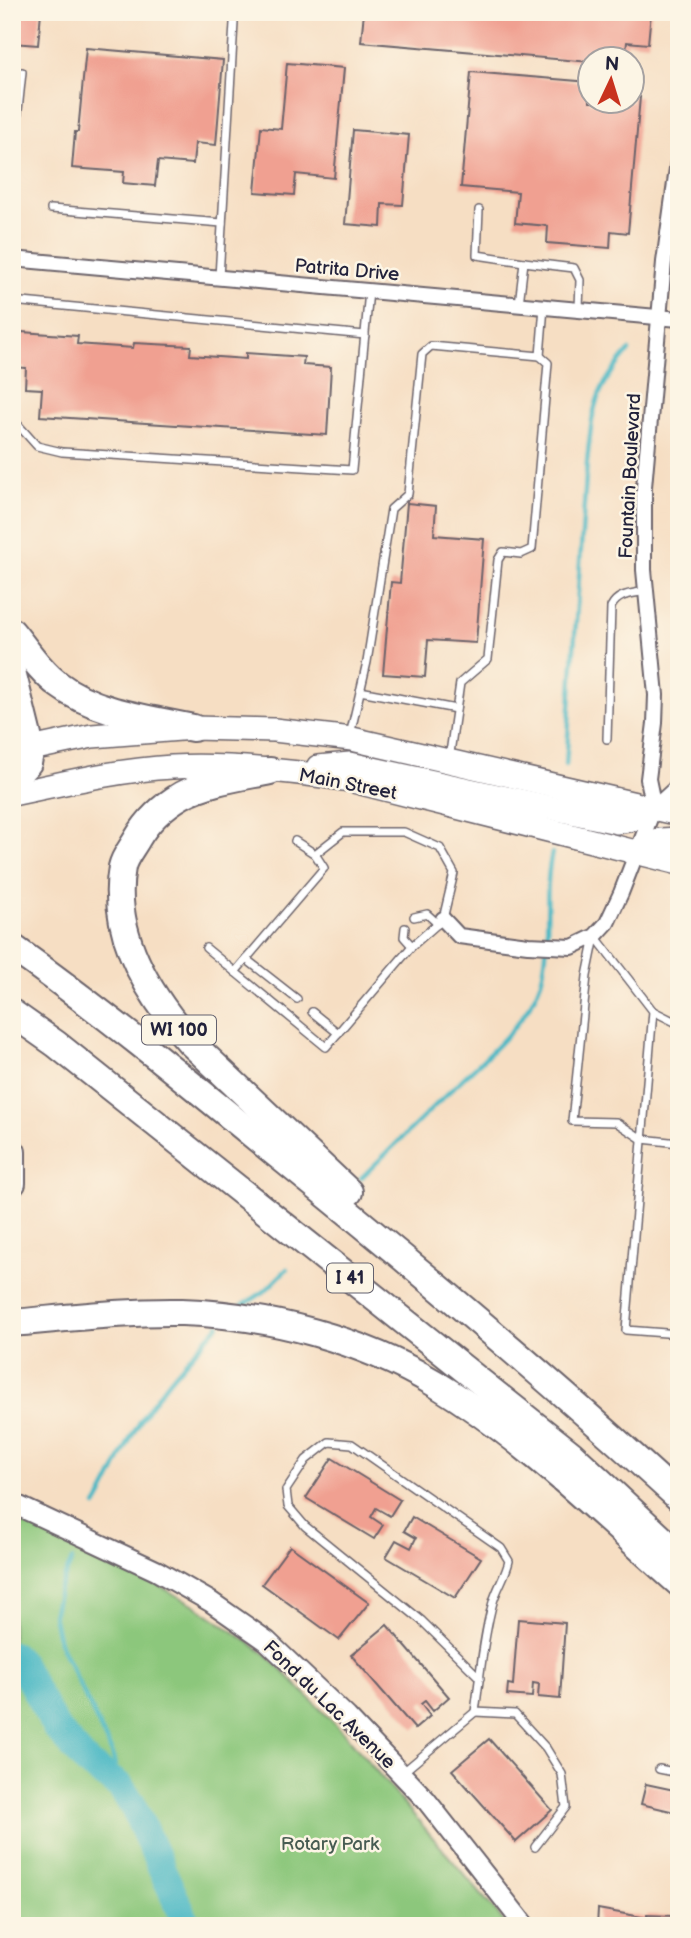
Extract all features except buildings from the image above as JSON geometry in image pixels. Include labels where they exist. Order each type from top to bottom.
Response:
[{"type":"highway","points":[[12,632],[38,665],[68,691],[99,706],[193,728]]},
{"type":"highway","points":[[12,671],[22,750],[28,763],[12,779]]},
{"type":"highway","name":"WI 100","points":[[282,771],[201,786],[183,795],[146,823],[122,867],[120,896],[123,926],[154,997],[189,1041],[376,1217],[440,1286]]},
{"type":"highway","name":"I 41","points":[[12,947],[82,997],[440,1286],[590,1416],[679,1498]]},
{"type":"highway","name":"I 41","points":[[12,1013],[56,1044],[571,1454],[679,1555]]},
{"type":"highway","points":[[12,1152],[12,1184]]},
{"type":"highway","points":[[12,1323],[153,1312],[232,1317],[273,1323],[339,1341],[390,1361],[435,1383],[485,1417],[541,1461],[679,1583]]},
{"type":"main road","points":[[22,750],[92,736],[193,728],[274,730],[349,739],[679,814]]},
{"type":"main road","points":[[282,771],[349,764],[617,822],[640,818],[654,808]]},
{"type":"main road","name":"Main Street","points":[[12,794],[109,774],[169,767],[205,766],[282,771],[349,780],[679,863]]},
{"type":"main road","points":[[636,851],[660,840],[679,839]]},
{"type":"street","name":"Fountain Boulevard","points":[[654,808],[648,779],[656,695],[644,570],[644,487],[664,262],[679,154]]},
{"type":"street","name":"Patrita Drive","points":[[12,258],[679,319]]},
{"type":"street","points":[[441,922],[459,936],[528,945],[563,947],[583,944],[595,936],[611,913],[654,808],[679,785]]},
{"type":"street","name":"Fond du Lac Avenue","points":[[12,1503],[157,1571],[239,1620],[293,1663],[426,1800],[525,1926]]},
{"type":"lane","points":[[219,277],[234,23]]},
{"type":"lane","points":[[12,168],[22,72]]},
{"type":"lane","points":[[51,209],[222,223]]},
{"type":"lane","points":[[479,210],[477,255],[574,268],[580,280],[579,310]]},
{"type":"lane","points":[[519,304],[524,262]]},
{"type":"lane","points":[[12,418],[37,446],[62,452],[352,470],[369,291]]},
{"type":"lane","points":[[12,301],[365,335]]},
{"type":"lane","points":[[540,356],[544,307]]},
{"type":"lane","points":[[349,739],[367,662],[391,509],[408,494],[422,354],[431,346],[540,356],[548,363],[532,549],[521,554],[503,552],[498,560],[488,659],[460,683],[449,761]]},
{"type":"lane","points":[[607,739],[611,607],[615,599],[622,595],[647,591]]},
{"type":"lane","points":[[360,691],[456,709]]},
{"type":"lane","points":[[206,947],[326,1047],[412,946],[441,922],[454,873],[440,848],[404,832],[343,832],[315,854]]},
{"type":"lane","points":[[235,972],[324,868],[315,854],[295,841]]},
{"type":"lane","points":[[414,916],[428,914],[441,922]]},
{"type":"lane","points":[[405,928],[404,937],[412,946]]},
{"type":"lane","points":[[595,936],[653,1011],[679,1024]]},
{"type":"lane","points":[[595,936],[587,976],[572,1121],[616,1122],[642,1139],[679,1143]]},
{"type":"lane","points":[[246,959],[297,999]]},
{"type":"lane","points":[[653,1011],[626,1330],[679,1334]]},
{"type":"lane","points":[[312,1012],[338,1033]]},
{"type":"lane","points":[[401,1774],[475,1712],[480,1678],[488,1622],[509,1561],[501,1548],[352,1444],[329,1442],[306,1460],[286,1490],[288,1506],[305,1526],[422,1621],[480,1678]]},
{"type":"lane","points":[[475,1712],[515,1714],[546,1748],[562,1774],[566,1807],[536,1847]]},
{"type":"lane","points":[[659,1769],[679,1773]]},
{"type":"green space","name":"Rotary Park","points":[[12,1516],[119,1564],[195,1605],[267,1655],[344,1733],[508,1926],[12,1926]]},
{"type":"waterway","points":[[566,765],[591,428],[601,391],[629,351]]},
{"type":"waterway","points":[[361,1178],[491,1052],[515,1026],[535,997],[545,965],[552,853]]},
{"type":"waterway","points":[[242,1306],[265,1291],[287,1269]]},
{"type":"waterway","points":[[96,1506],[152,1403],[219,1325]]},
{"type":"waterway","points":[[72,1560],[59,1590],[53,1615],[59,1642],[112,1753],[120,1786]]},
{"type":"waterway","points":[[12,1655],[21,1664],[56,1728],[88,1764],[120,1786],[132,1804],[188,1926]]}]
